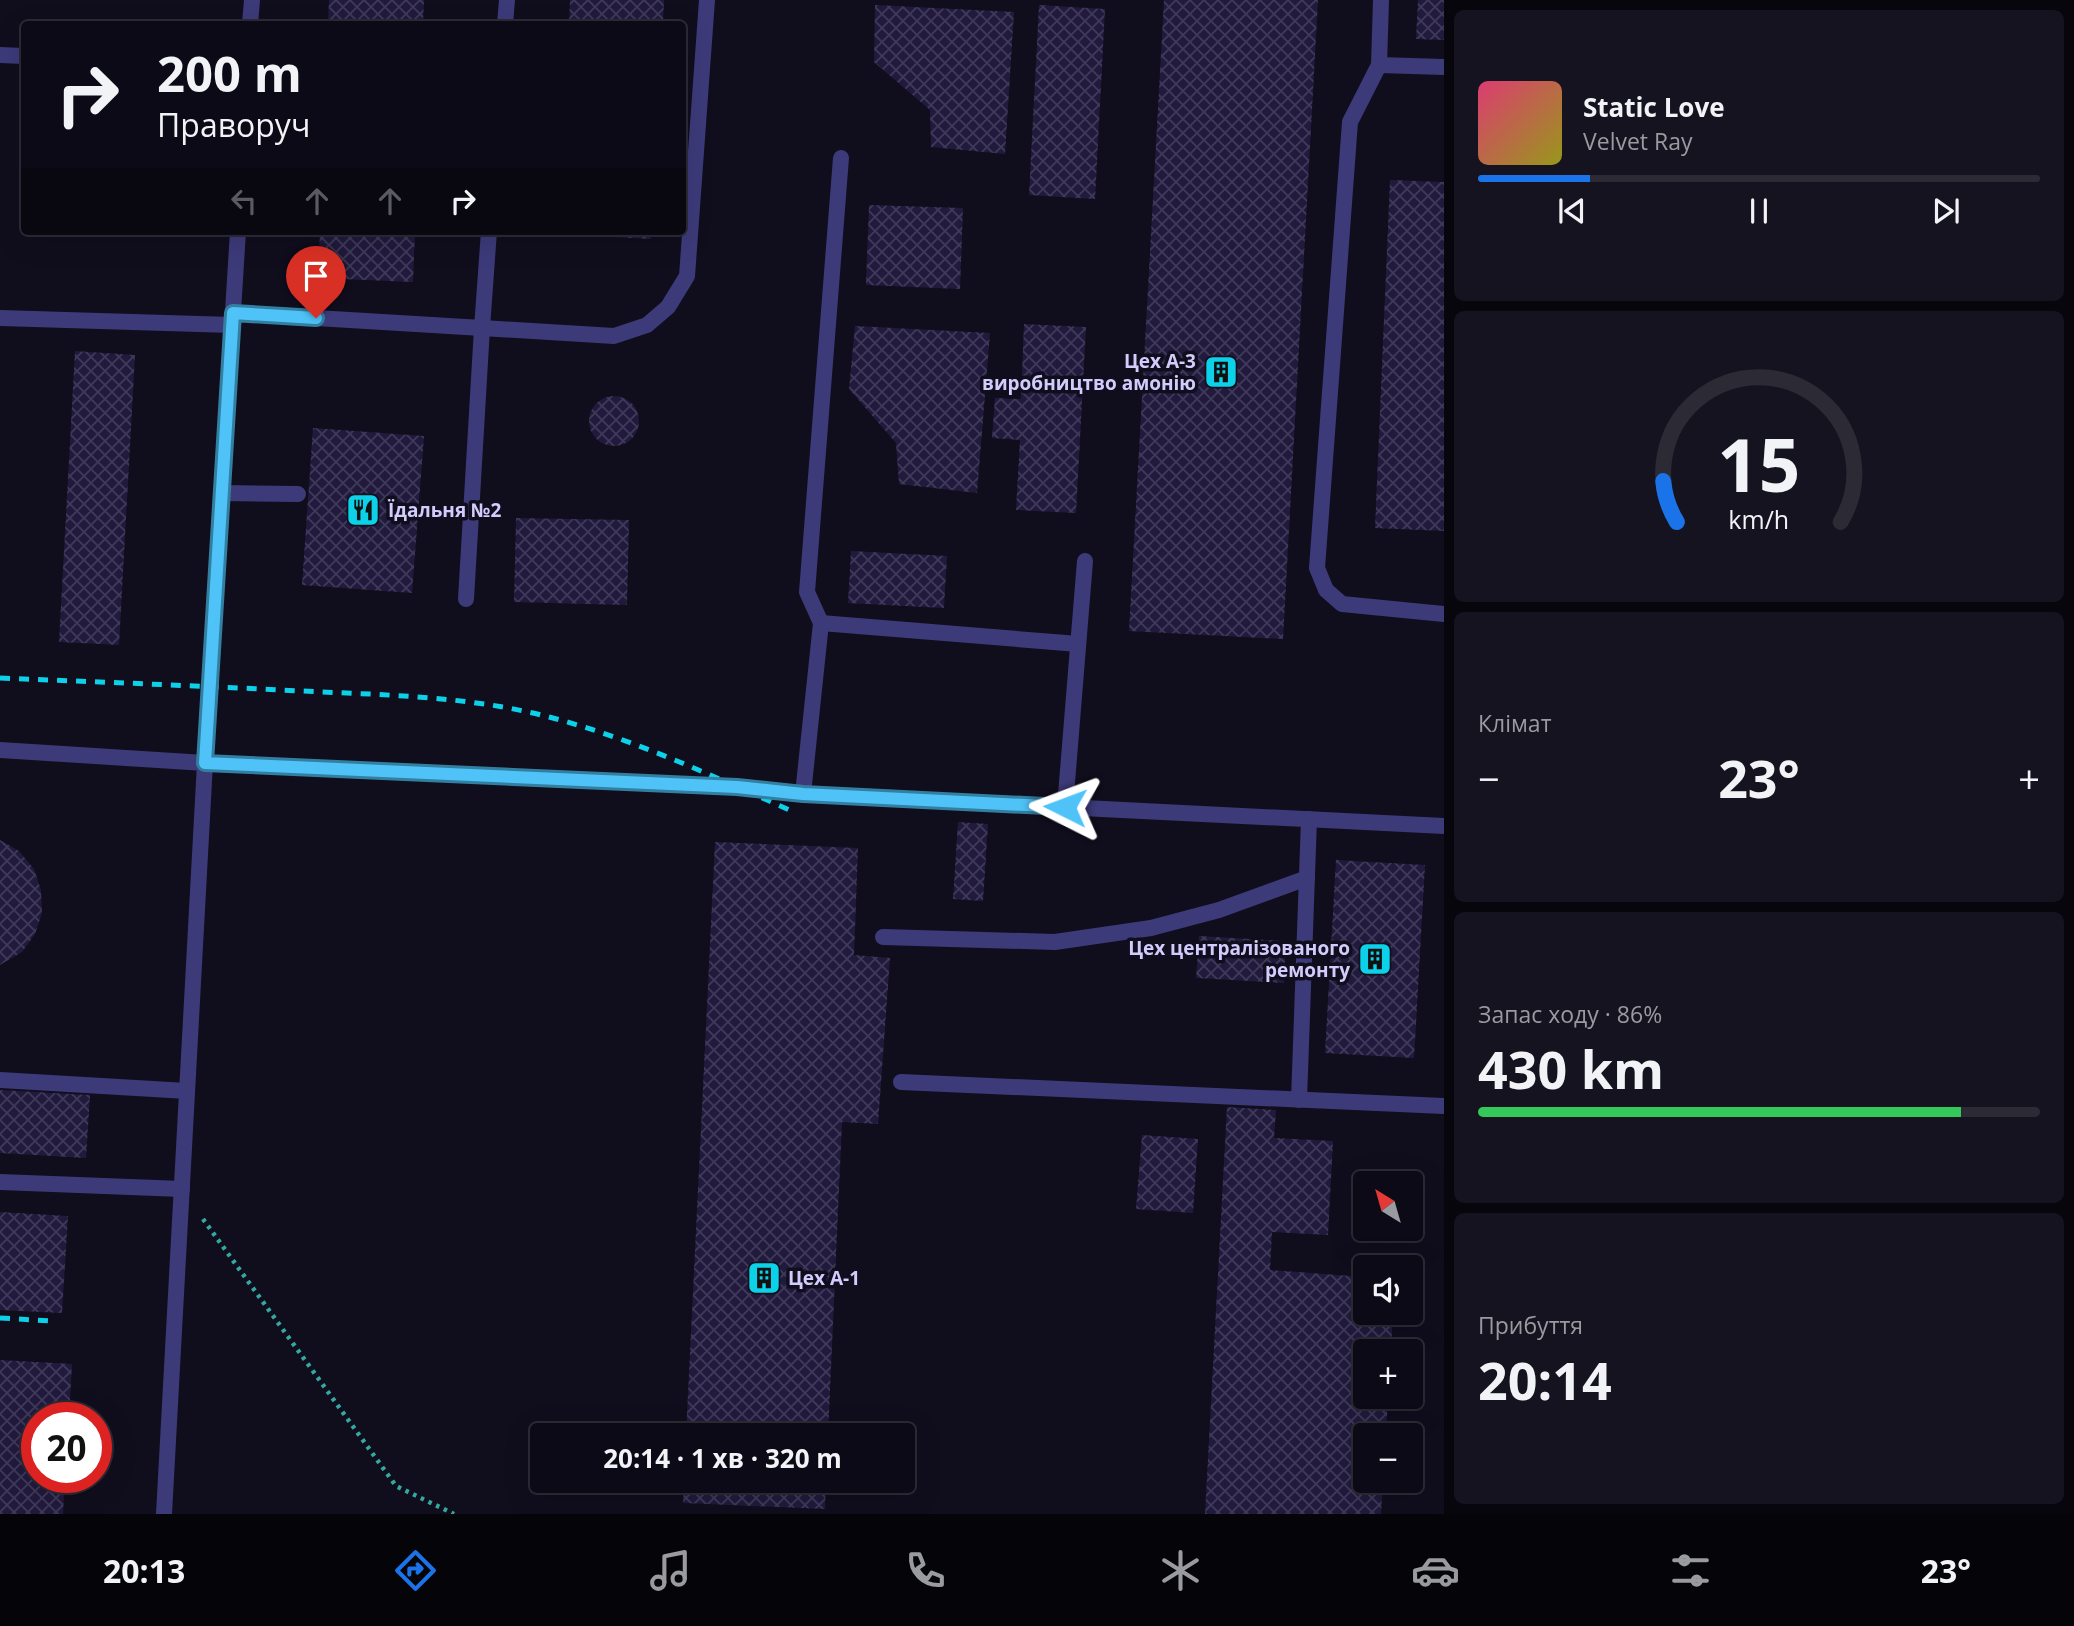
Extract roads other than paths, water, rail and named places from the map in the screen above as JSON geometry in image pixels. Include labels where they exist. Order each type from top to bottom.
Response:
[{"type":"lane","points":[[250,21],[251,0]]},
{"type":"lane","points":[[505,21],[507,0]]},
{"type":"lane","points":[[0,318],[232,319],[482,328],[614,336],[647,325],[668,307],[687,276],[707,0]]},
{"type":"lane","points":[[1381,0],[1379,65],[1350,122],[1317,568],[1326,590],[1342,604],[1444,614]]},
{"type":"lane","points":[[0,55],[21,56]]},
{"type":"lane","points":[[1379,65],[1444,67]]},
{"type":"lane","points":[[803,794],[821,623],[807,592],[841,158]]},
{"type":"lane","points":[[164,1514],[205,763],[238,235]]},
{"type":"lane","points":[[466,599],[489,235]]},
{"type":"lane","points":[[222,493],[299,494]]},
{"type":"lane","points":[[1065,807],[1085,561]]},
{"type":"lane","points":[[821,623],[1078,644]]},
{"type":"lane","points":[[0,750],[205,763],[723,786],[803,794],[1444,826]]},
{"type":"lane","points":[[1299,1100],[1309,819]]},
{"type":"lane","points":[[883,937],[1055,942],[1151,928],[1220,910],[1307,878]]},
{"type":"lane","points":[[0,1080],[187,1091]]},
{"type":"lane","points":[[901,1082],[1444,1106]]},
{"type":"lane","points":[[0,1182],[182,1189]]},
{"type":"railway","points":[[0,678],[395,695],[519,710],[612,736],[796,813]]},
{"type":"railway","points":[[0,1318],[51,1321]]},
{"type":"place","name":"Цех А-3 виробництво амонію","points":[[1221,372]]},
{"type":"place","name":"Їдальня №2","points":[[363,510]]},
{"type":"place","name":"Цех централізованого ремонту","points":[[1375,959]]},
{"type":"place","name":"Цех А-1","points":[[764,1278]]}]
